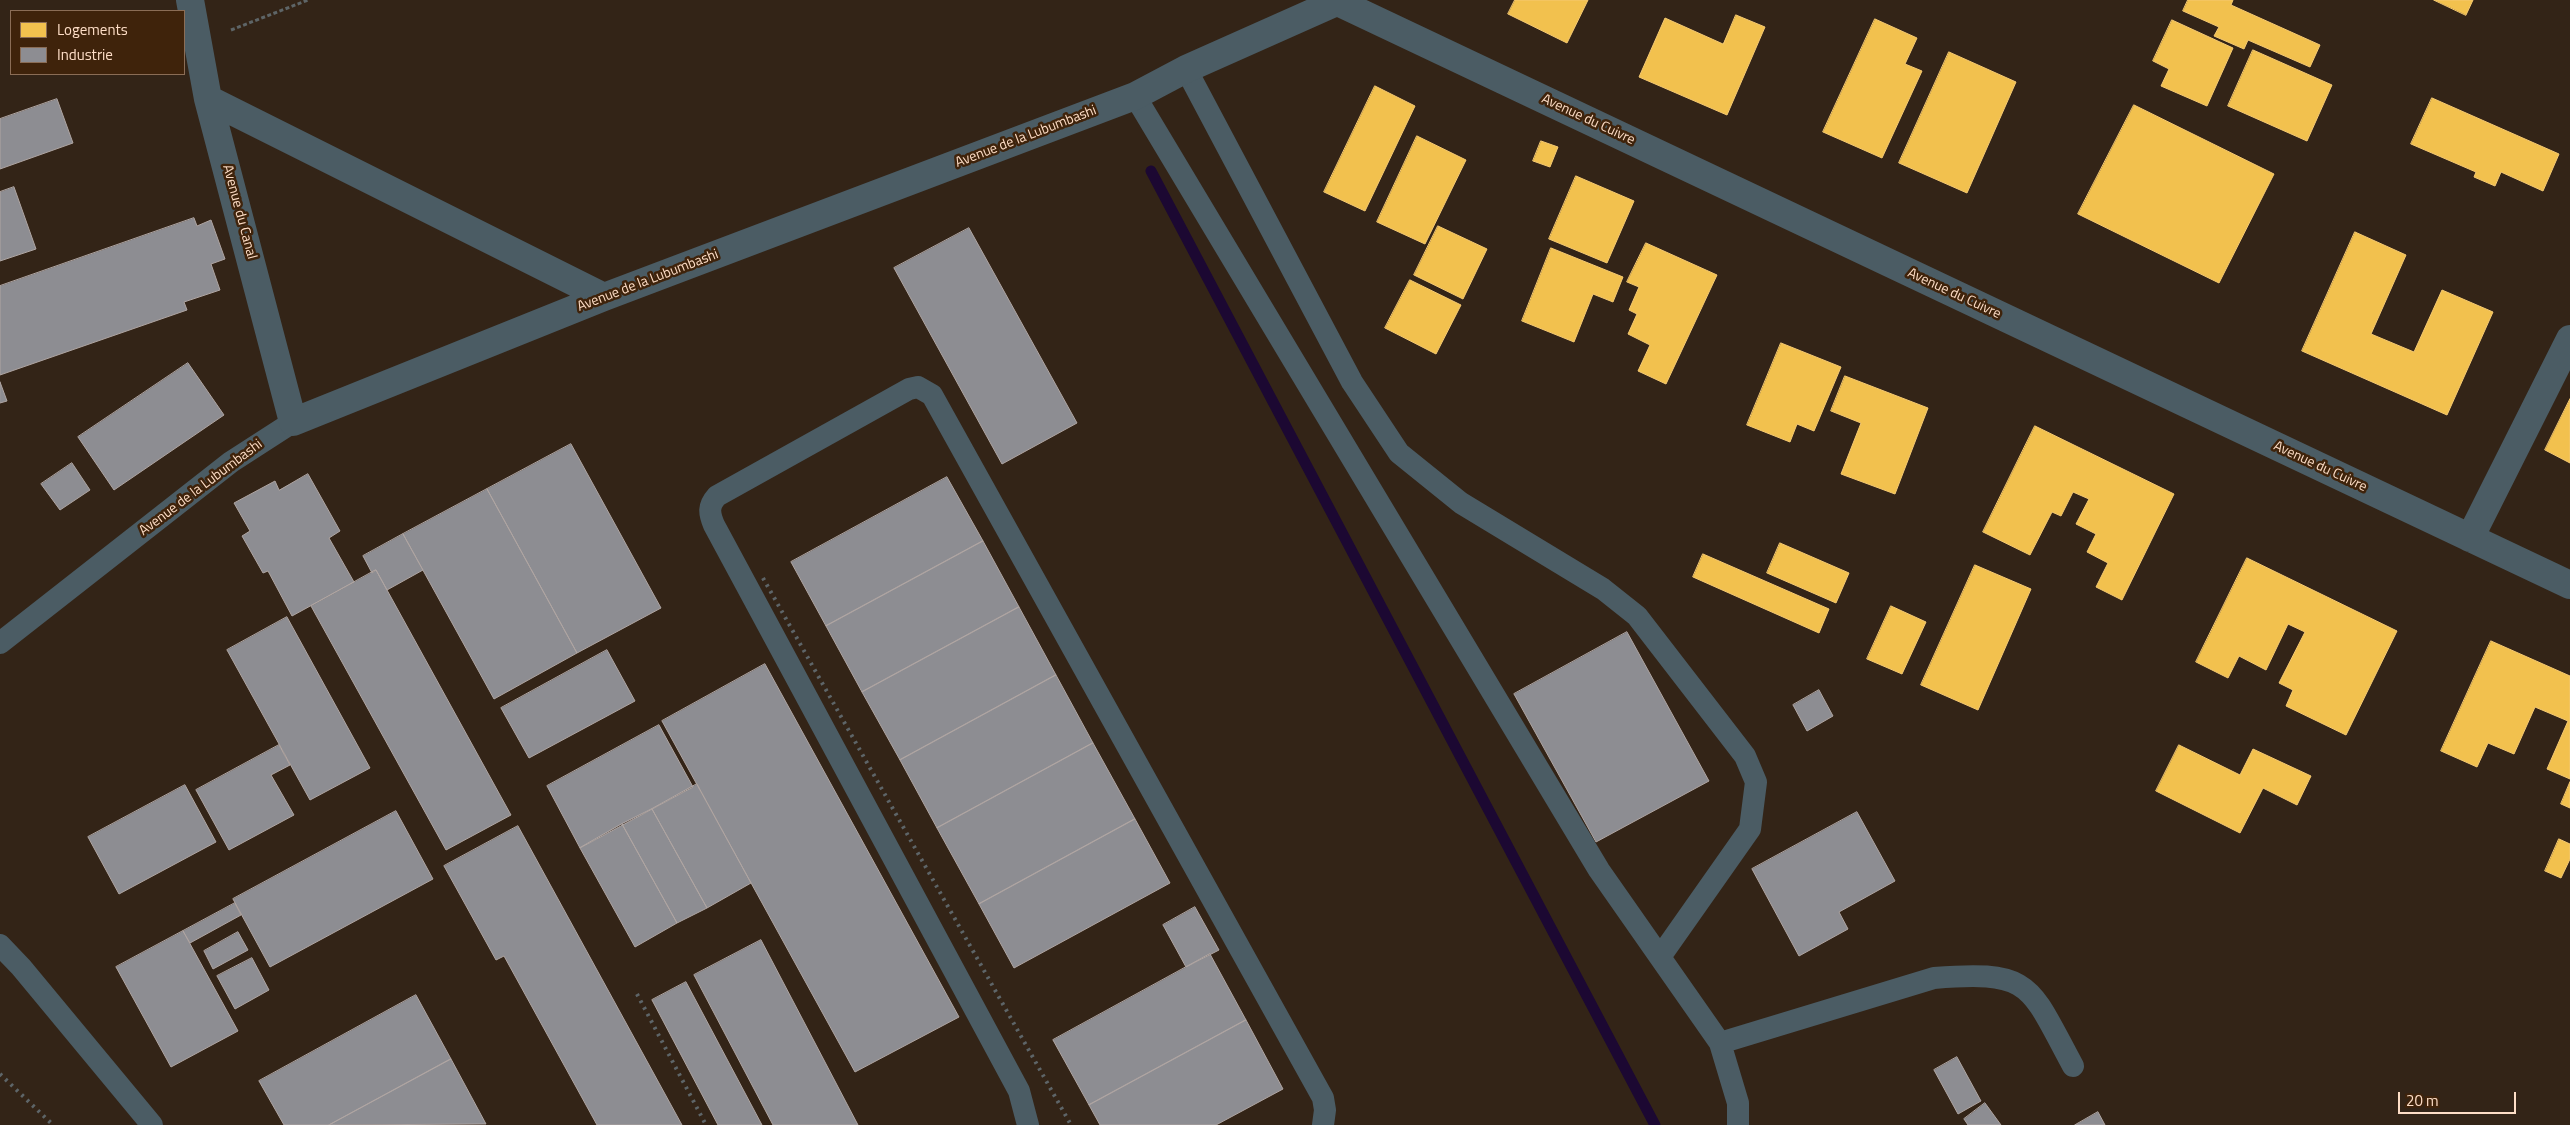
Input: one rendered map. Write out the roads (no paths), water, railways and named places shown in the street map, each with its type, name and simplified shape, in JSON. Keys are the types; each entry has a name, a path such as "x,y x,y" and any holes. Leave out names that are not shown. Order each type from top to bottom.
{"street":[{"name":"Avenue du Canal","path":"190,0 208,99 293,422"},
{"name":"Avenue de la Lubumbashi","path":"293,422 604,297 1135,96 1186,69 1340,1"},
{"name":"Avenue du Cuivre","path":"1340,1 2570,585"},
{"path":"208,99 604,297"},
{"path":"2470,538 2570,339"}],"lane":[{"path":"1186,69 1352,382 1400,453 1461,503 1603,589 1637,616 1745,756 1756,782 1750,829 1660,957"},
{"path":"1135,96 1599,870 1720,1042 1738,1103 1738,1125"},
{"path":"1028,1125 1019,1091 718,534 709,510 710,503 717,496 910,389 918,387 932,395 1323,1098 1325,1110 1323,1125"},
{"name":"Avenue de la Lubumbashi","path":"0,643 230,462 293,422"},
{"path":"0,945 21,967 152,1125"},
{"path":"1720,1042 1934,978 1992,976 2011,980 2025,988 2037,1000 2073,1066"}],"waterway":[{"path":"1151,171 1655,1125"}],"railway":[{"path":"763,578 1071,1125"},
{"path":"637,994 706,1125"},
{"path":"0,1074 53,1125"}]}
